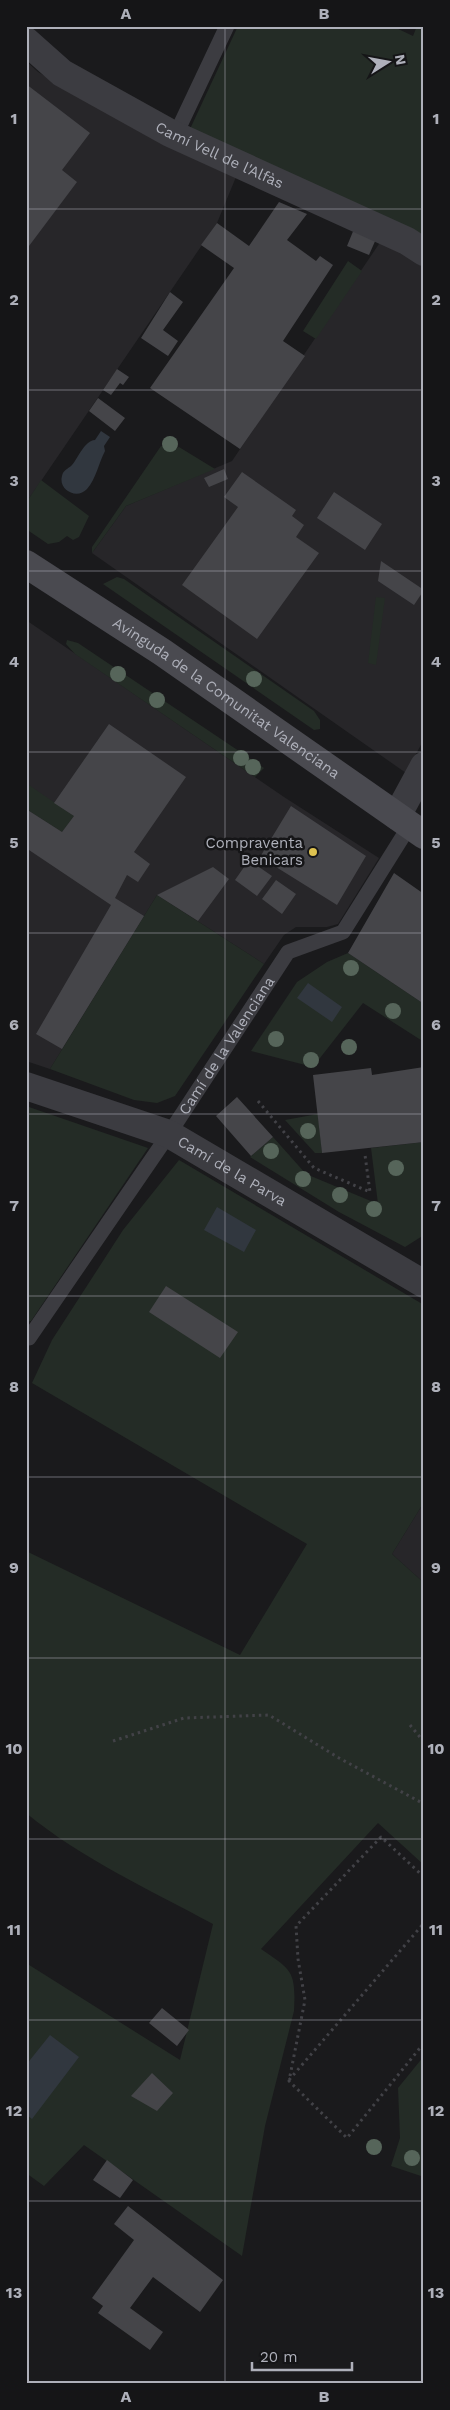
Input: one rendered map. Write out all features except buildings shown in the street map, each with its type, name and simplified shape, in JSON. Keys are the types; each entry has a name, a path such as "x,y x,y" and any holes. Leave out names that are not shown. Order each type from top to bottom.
{"main road":[{"name":"Avinguda de la Comunitat Valenciana","path":"26,564 162,652 410,826"}],"street":[{"name":"Camí Vell de l'Alfàs","path":"26,41 62,72 175,136 408,241 424,252"},
{"path":"410,826 424,766"},
{"name":"Camí de la Parva","path":"26,1086 168,1134 424,1284"}],"lane":[{"path":"175,136 227,26"},
{"name":"Camí de la Valenciana","path":"26,1338 29,1338 168,1134 288,952 343,932 410,826"}],"path":[{"path":"258,1101 314,1168 370,1192 365,1155"},
{"path":"113,1741 184,1718 269,1715 339,1758 424,1804"},
{"path":"410,1725 424,1742"},
{"path":"289,2081 305,2000 298,1959 296,1926 381,1836 424,1877"},
{"path":"289,2081 424,1924"},
{"path":"289,2081 347,2138 424,2043"}],"shaded area":[{"path":"238,26 392,26 413,36 417,26 424,26 424,235 190,129"},
{"path":"26,61 38,72 57,83 236,177 217,223 26,503"},
{"path":"381,241 424,266 424,739 406,773 92,553 126,506 232,461"},
{"path":"348,261 362,271 316,339 303,331"},
{"path":"101,431 110,437 104,446 105,451 93,480 83,492 78,494 69,492 63,485 63,474 72,465 85,446 95,440"},
{"path":"161,446 173,450 179,447 215,469 126,506 92,553 92,547"},
{"path":"41,480 89,516 79,537 73,540 67,536 59,542 48,544 26,529 26,503"},
{"path":"117,577 124,579 314,711 320,720 320,729 314,730 103,584"},
{"path":"376,597 385,598 376,665 368,663"},
{"path":"26,620 284,797 379,858 338,924 327,927 296,927 284,935 264,964 157,895 50,1069 26,1061"},
{"path":"67,640 78,643 264,768 255,777 75,654 66,644"},
{"path":"26,783 74,816 62,832 26,809"},
{"path":"157,895 264,964 175,1096 157,1103 134,1100 50,1069"},
{"path":"348,953 424,1004 424,1042 363,1003 313,1067 251,1051 297,982 327,962"},
{"path":"308,983 342,1007 332,1022 297,998"},
{"path":"26,1106 148,1148 31,1321 26,1322"},
{"path":"318,1114 322,1153 315,1153 285,1120"},
{"path":"273,1137 306,1174 378,1204 371,1148 424,1142 424,1235 405,1247 339,1212 250,1157"},
{"path":"179,1160 424,1305 424,1502 392,1554 424,1583 424,1865 378,1823 261,1949 280,1962 290,1973 294,1987 294,2011 265,2126 242,2256 84,2145 44,2186 26,2173 26,1963 180,2060 213,1924 93,1859 48,1830 26,1813 26,1551 240,1655 307,1544 32,1383 52,1340 123,1230"},
{"path":"217,1207 256,1230 244,1252 204,1230"},
{"path":"424,1502 424,1583 392,1554"},
{"path":"50,2035 79,2057 32,2119 26,2114 26,2065"},
{"path":"424,2056 424,2177 391,2166 400,2138 398,2088"}],"place":[{"name":"Compraventa Benicars","path":"313,852"}]}
